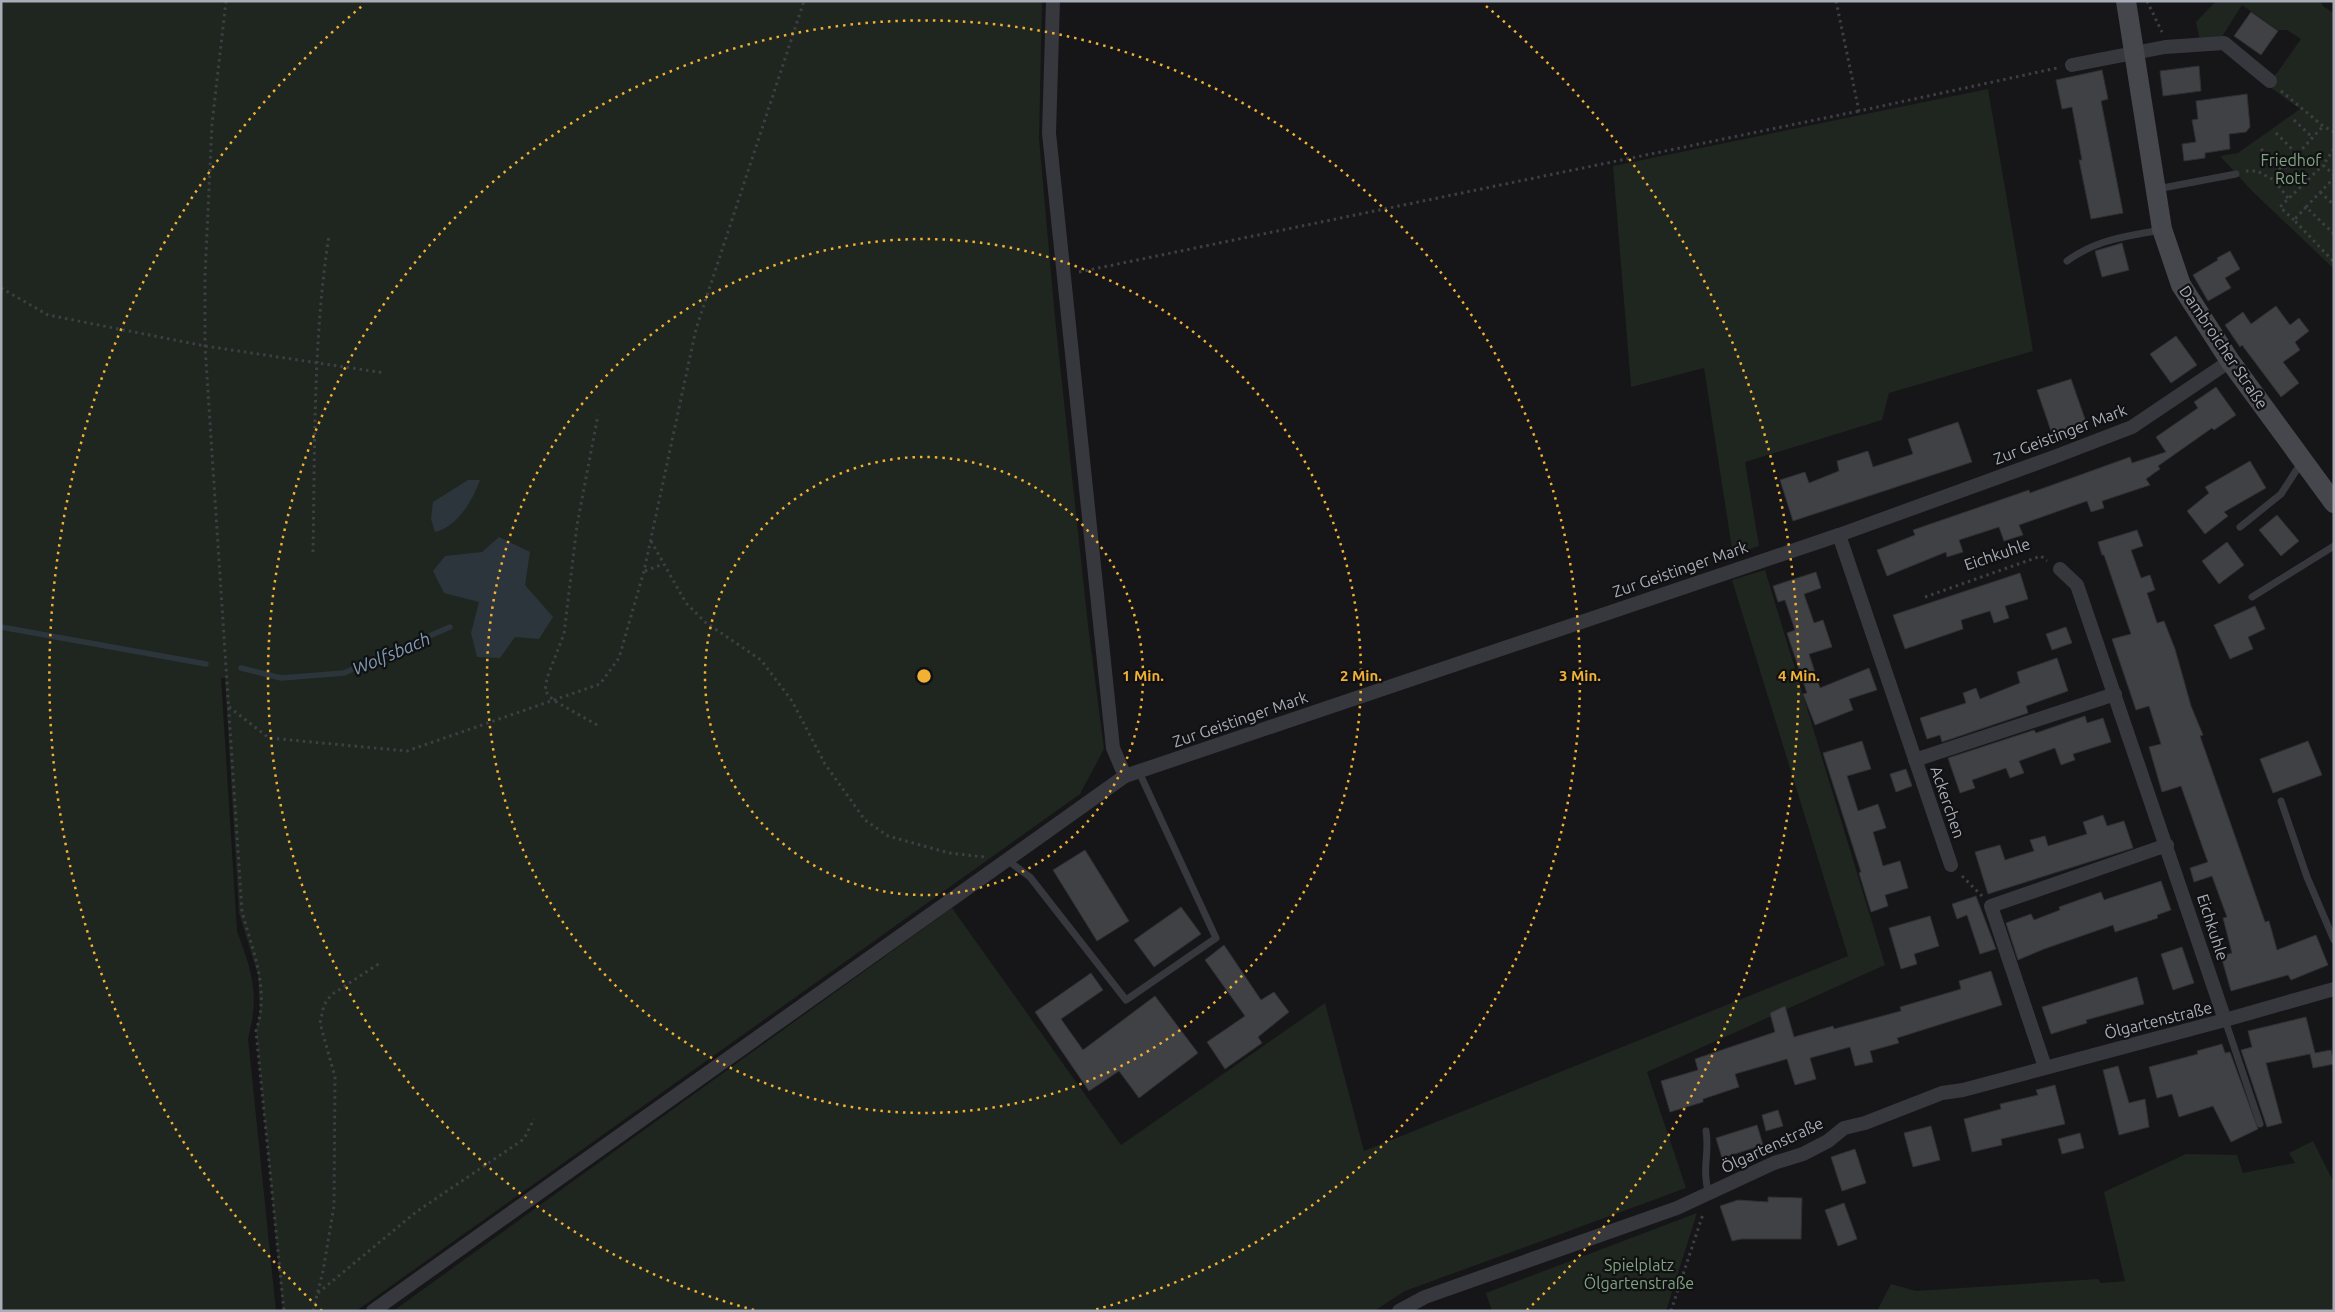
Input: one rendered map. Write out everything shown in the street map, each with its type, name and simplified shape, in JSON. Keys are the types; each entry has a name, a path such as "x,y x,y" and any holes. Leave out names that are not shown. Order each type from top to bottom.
{"street":[{"path":"1053,1 1049,133 1113,748 1125,776"},
{"name":"Dambroicher Straße","path":"2126,1 2136,54 2162,229 2181,285 2230,361 2334,503"},
{"path":"2072,65 2165,47 2224,43 2270,81"},
{"name":"Zur Geistinger Mark","path":"373,1311 1125,776 1839,535 2132,427 2230,361"},
{"name":"Ackerchen","path":"1839,535 1951,865"},
{"name":"Eichkuhle","path":"2060,569 2077,585 2225,1020"},
{"path":"1915,760 2115,694"},
{"path":"2045,1067 1991,906 2167,845"},
{"name":"Ölgartenstraße","path":"1399,1311 1425,1297 1514,1267 1710,1194 1774,1163 1828,1141 1844,1128 1865,1123 1942,1093 1963,1090 2334,989"}],"lane":[{"path":"2156,189 2236,174"},
{"path":"2067,261 2088,247 2102,241 2162,229"},
{"path":"2240,528 2281,494 2303,460"},
{"path":"2252,597 2334,546"},
{"path":"1007,860 1030,877 1126,1000 1216,938 1139,772"},
{"path":"2281,801 2307,877 2334,940"},
{"name":"Ölgartenstraße","path":"2225,1020 2260,1124"},
{"path":"1706,1131 1709,1145 1704,1178 1710,1194"}],"path":[{"path":"226,1 212,124 205,276 204,346 242,912 260,976 262,1013 256,1031 284,1311"},
{"path":"229,707 269,738 408,751 600,684 619,658 644,571 696,330 804,1"},
{"path":"1836,1 1859,110"},
{"path":"2147,1 2163,36 2165,47"},
{"path":"1064,275 2072,65"},
{"path":"2270,81 2323,126 2334,132"},
{"path":"2294,120 2313,138"},
{"path":"2274,180 2323,126"},
{"path":"2276,134 2298,155"},
{"path":"2261,149 2283,172"},
{"path":"2334,149 2323,165 2280,207 2334,262"},
{"path":"2329,156 2334,160"},
{"path":"2294,220 2334,176 2323,165"},
{"path":"2236,174 2250,169 2258,171 2274,180 2288,198"},
{"path":"2320,192 2334,205"},
{"path":"2306,207 2334,234"},
{"path":"313,552 317,364 321,287 329,235"},
{"path":"1,288 48,316 204,346 385,373"},
{"path":"597,725 553,700 545,691 547,678 564,634 577,525 598,415"},
{"path":"651,541 686,603 705,622 761,660 792,701 825,764 865,820 888,836 949,852 1007,860"},
{"name":"Eichkuhle","path":"1925,597 2041,556 2060,569"},
{"path":"644,571 663,564"},
{"path":"1951,865 1991,906"},
{"path":"313,1311 323,1271 334,1206 335,1077 320,1023 324,1005 331,995 380,963"},
{"path":"318,1293 416,1212 524,1139 534,1119"},
{"path":"1671,1311 1710,1194"}],"green space":[{"path":"1,1 1042,1 1039,138 1055,318 1088,625 1104,749 1080,794 356,1311 283,1311 256,1030 260,1012 258,975 239,913 225,678 221,678 237,931 253,983 252,1023 248,1038 276,1311 1,1311"},
{"name":"Friedhof Rott","path":"2216,1 2320,1 2324,7 2334,13 2334,269 2252,191 2220,156 2238,153 2300,109 2266,84 2277,73 2301,39 2287,30 2278,30 2242,5 2218,43 2201,44 2196,22"},
{"path":"1988,89 2033,351 1889,393 1882,420 1745,462 1759,546 1733,555 1704,368 1631,387 1613,166"},
{"path":"1765,570 1885,965 1647,1072 1686,1188 1405,1291 1374,1311 393,1311 952,908 1121,1145 1325,1003 1364,1151 1848,956 1732,580"},
{"path":"2313,1141 2334,1183 2334,1311 1877,1311 1891,1284 1916,1291 2098,1279 2101,1283 2125,1281 2104,1192 2186,1154 2237,1155 2243,1173 2295,1163 2289,1153"},
{"name":"Spielplatz Ölgartenstraße","path":"1697,1213 1666,1311 1492,1311 1486,1293"}],"shaded area":[{"path":"468,480 480,480 463,512 450,525 435,532 431,519 433,502"},
{"path":"499,537 530,552 525,585 553,617 539,639 515,637 500,658 477,657 471,633 479,602 444,593 433,571 445,556 482,552"}],"building":[{"path":"2251,12 2278,31 2261,55 2234,36"},
{"path":"2199,66 2201,91 2163,96 2160,71"},
{"path":"2102,70 2108,99 2101,101 2123,213 2091,219 2079,160 2082,160 2072,107 2062,109 2056,80"},
{"path":"2247,94 2250,127 2246,132 2229,134 2230,149 2205,153 2205,158 2184,161 2182,144 2196,142 2192,120 2198,119 2196,101"},
{"path":"2122,243 2129,270 2102,277 2095,251"},
{"path":"2230,251 2240,269 2225,278 2231,288 2208,301 2193,275"},
{"path":"2276,306 2290,325 2299,318 2309,331 2295,342 2300,350 2283,362 2299,383 2281,397 2242,345 2240,347 2225,325 2243,312 2251,324"},
{"path":"2176,336 2197,365 2171,383 2150,354"},
{"path":"2071,379 2086,422 2052,434 2037,390"},
{"path":"2216,387 2236,415 2214,430 2212,428 2158,466 2160,469 2146,479 2150,485 2102,501 2104,508 2091,512 2087,501 2019,525 2023,535 2004,541 1999,527 1959,540 1963,552 1947,557 1946,552 1887,576 1877,550 1915,535 1913,530 2029,490 2030,493 2130,457 2132,463 2166,452 2156,437 2198,408 2194,402"},
{"path":"1958,422 1972,462 1793,521 1780,480 1805,472 1809,483 1839,471 1837,461 1868,451 1873,467 1913,454 1908,439"},
{"path":"2250,461 2266,488 2224,512 2228,516 2205,534 2187,511 2209,493 2205,487"},
{"path":"2277,515 2299,541 2281,556 2259,530"},
{"path":"2137,530 2143,546 2131,550 2141,578 2150,575 2155,590 2147,593 2157,623 2164,621 2175,649 2191,706 2203,735 2200,736 2265,922 2269,921 2277,950 2316,935 2328,965 2291,980 2288,975 2231,991 2221,956 2232,953 2223,918 2227,917 2212,876 2194,882 2190,868 2208,862 2181,786 2162,792 2149,747 2161,744 2149,706 2136,710 2112,639 2131,634 2098,542"},
{"path":"2227,542 2244,565 2219,584 2202,561"},
{"path":"1816,572 1821,588 1804,594 1814,623 1823,620 1832,647 1809,654 1820,688 1869,668 1877,690 1849,699 1853,710 1815,725 1803,694 1807,693 1787,633 1795,630 1785,600 1778,602 1773,586"},
{"path":"2020,573 2028,599 2005,606 2009,618 1994,623 1990,611 1961,620 1963,629 1905,649 1893,615"},
{"path":"2255,606 2265,629 2248,637 2253,649 2230,659 2214,625"},
{"path":"2066,627 2072,643 2052,650 2046,634"},
{"path":"2057,658 2068,691 2026,706 2028,713 1942,742 1940,735 1927,739 1920,718 1966,703 1963,693 1976,688 1980,699 2020,683 2017,672"},
{"path":"2085,716 2087,723 2103,718 2111,742 2073,754 2075,760 2061,765 2055,748 2019,761 2024,773 2010,778 2006,768 1972,780 1975,788 1960,793 1948,758 2034,730 2036,733"},
{"path":"1862,741 1871,769 1847,776 1858,811 1878,804 1886,828 1873,832 1883,866 1900,861 1908,888 1885,895 1888,906 1871,912 1859,873 1861,872 1823,753"},
{"path":"2308,741 2322,775 2273,793 2260,759"},
{"path":"1906,769 1912,786 1896,792 1890,774"},
{"path":"2103,815 2107,826 2124,821 2133,848 1988,894 1975,852 2000,845 2005,860 2034,851 2030,840 2045,836 2048,846 2087,834 2083,822"},
{"path":"1085,850 1129,921 1097,941 1053,870"},
{"path":"2161,881 2171,910 2157,915 2158,918 2115,932 2113,925 2018,960 2006,923 2031,914 2034,920 2060,910 2059,907 2101,892 2104,900"},
{"path":"1976,896 1996,949 1980,954 1967,915 1957,919 1952,904"},
{"path":"1181,907 1201,934 1154,967 1134,940"},
{"path":"1930,916 1939,946 1914,954 1917,964 1901,969 1889,928"},
{"path":"1224,945 1261,1000 1274,992 1289,1012 1258,1037 1262,1043 1225,1069 1207,1042 1245,1016 1205,960"},
{"path":"2182,947 2194,983 2173,990 2161,954"},
{"path":"1991,971 2002,1005 1897,1038 1899,1043 1870,1051 1873,1062 1855,1066 1850,1047 1810,1058 1816,1079 1795,1085 1787,1059 1735,1074 1739,1087 1703,1099 1703,1102 1670,1112 1661,1081 1698,1070 1695,1059 1775,1032 1770,1013 1785,1006 1794,1037 1833,1026 1834,1029 1901,1011 1900,1007 1961,989 1959,981"},
{"path":"1091,973 1103,990 1061,1019 1083,1050 1155,996 1198,1053 1139,1098 1119,1071 1089,1091 1035,1012"},
{"path":"2137,977 2144,1004 2086,1020 2087,1023 2051,1034 2042,1007"},
{"path":"2306,1017 2315,1053 2331,1050 2334,1064 2313,1068 2310,1054 2266,1063 2282,1123 2267,1127 2241,1050 2252,1047 2248,1031"},
{"path":"2222,1044 2225,1053 2230,1052 2258,1129 2231,1142 2213,1106 2179,1117 2172,1094 2157,1098 2149,1067 2198,1054 2197,1051"},
{"path":"2118,1066 2129,1103 2145,1099 2149,1127 2119,1135 2103,1070"},
{"path":"2055,1085 2065,1124 2001,1139 2002,1145 1972,1152 1964,1119 2001,1109 2000,1104 2038,1095 2036,1090"},
{"path":"1778,1110 1783,1126 1766,1131 1762,1115"},
{"path":"1757,1125 1763,1145 1722,1158 1716,1138"},
{"path":"1931,1126 1940,1160 1913,1167 1904,1133"},
{"path":"2080,1133 2084,1148 2062,1154 2058,1139"},
{"path":"1855,1149 1866,1183 1842,1191 1831,1157"},
{"path":"1768,1197 1802,1198 1801,1239 1741,1239 1732,1241 1720,1206 1738,1200 1768,1202"},
{"path":"1844,1203 1857,1239 1838,1246 1825,1210"}],"waterway":[{"name":"Wolfsbach","path":"1,627 206,664"},
{"name":"Wolfsbach","path":"241,668 281,678 344,673 450,627"}]}
